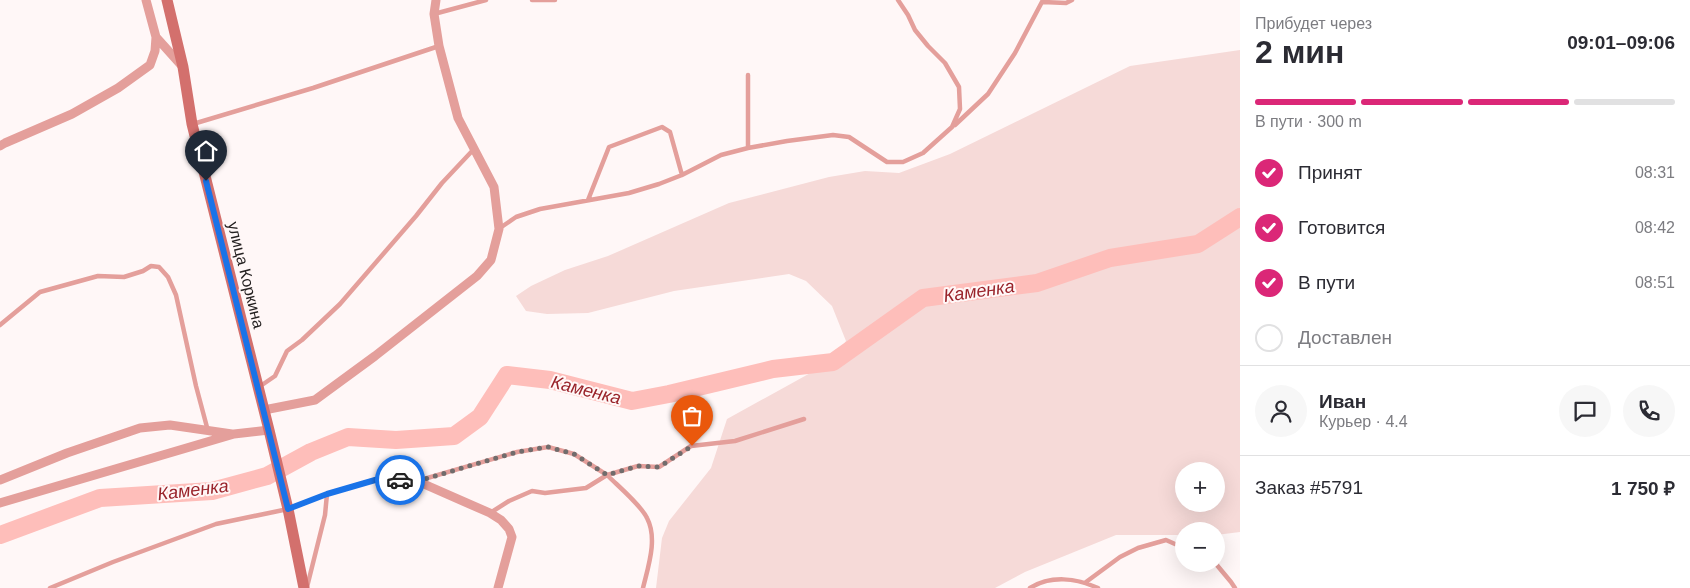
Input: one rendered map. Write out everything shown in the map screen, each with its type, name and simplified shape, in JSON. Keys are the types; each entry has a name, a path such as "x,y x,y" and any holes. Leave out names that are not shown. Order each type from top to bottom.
{"main road":[{"name":"улица Коркина","path":"167,0 183,67 192,124 270,430 305,588"}],"street":[{"path":"0,146 72,114 118,88 150,65 155,51 156,37 146,0"},
{"path":"264,410 315,400 477,276 491,260 499,229 494,187 458,118 439,46 434,14 436,0"},
{"path":"156,37 183,67"},
{"path":"0,480 67,453 140,428 170,425 234,434"},
{"path":"0,503 234,434 270,430"},
{"path":"418,481 490,513 501,520 509,529 512,537 498,588"}],"lane":[{"path":"434,14 486,0"},
{"path":"532,0 555,0"},
{"path":"898,0 915,30 945,63 959,86 960,109 952,127"},
{"path":"499,229 516,217 540,209 629,193 659,184 682,175 720,155 748,148 833,135 849,137 887,162 903,162 923,153 988,94 1015,54 1043,1 1066,3 1072,0"},
{"path":"192,124 313,88 439,46"},
{"path":"748,75 748,148"},
{"path":"588,200 609,147 662,127 670,132 682,175"},
{"path":"258,388 275,376 287,351 302,340 340,304 442,183 474,149"},
{"path":"0,325 40,292 98,276 124,277 143,271 151,266 159,267 168,277 176,295 196,386 208,430"},
{"path":"490,513 509,501 532,492 545,493 586,488 607,475 638,466 659,467 692,446 735,441 804,419"},
{"path":"50,588 113,562 216,524 288,509 327,494 382,478 418,481 517,452 548,447 574,454 607,475 647,518 651,528 651,549 643,588"},
{"path":"305,588 325,515 327,494"},
{"path":"1086,582 1120,557 1138,548 1166,540 1175,544"},
{"path":"1223,572 1235,588"},
{"path":"1030,588 1038,583 1059,578 1086,582 1098,588"}],"shaded area":[{"path":"1240,50 1240,532 1225,534 1225,522 1175,522 1175,535 1116,535 1025,572 995,588 656,588 662,538 669,521 711,468 727,419 823,366 838,352 846,341 832,306 806,281 789,274 674,291 588,313 547,314 526,311 516,296 531,286 565,270 608,256 729,203 829,177 865,171 899,173 950,154 1130,66"}],"waterway":[{"name":"Каменка","path":"0,535 100,498 212,491 267,476 311,452 348,437 396,440 454,436 480,417 507,375 550,380 632,401 773,369 833,362 923,298 1037,283 1110,258 1198,244 1240,217"}],"way so far":[{"path":"400,480 418,481 517,452 548,447 574,454 607,475 638,466 659,467 692,446"}],"route":[{"path":"206,181 270,430 288,509 327,494 382,478 400,480"}]}
